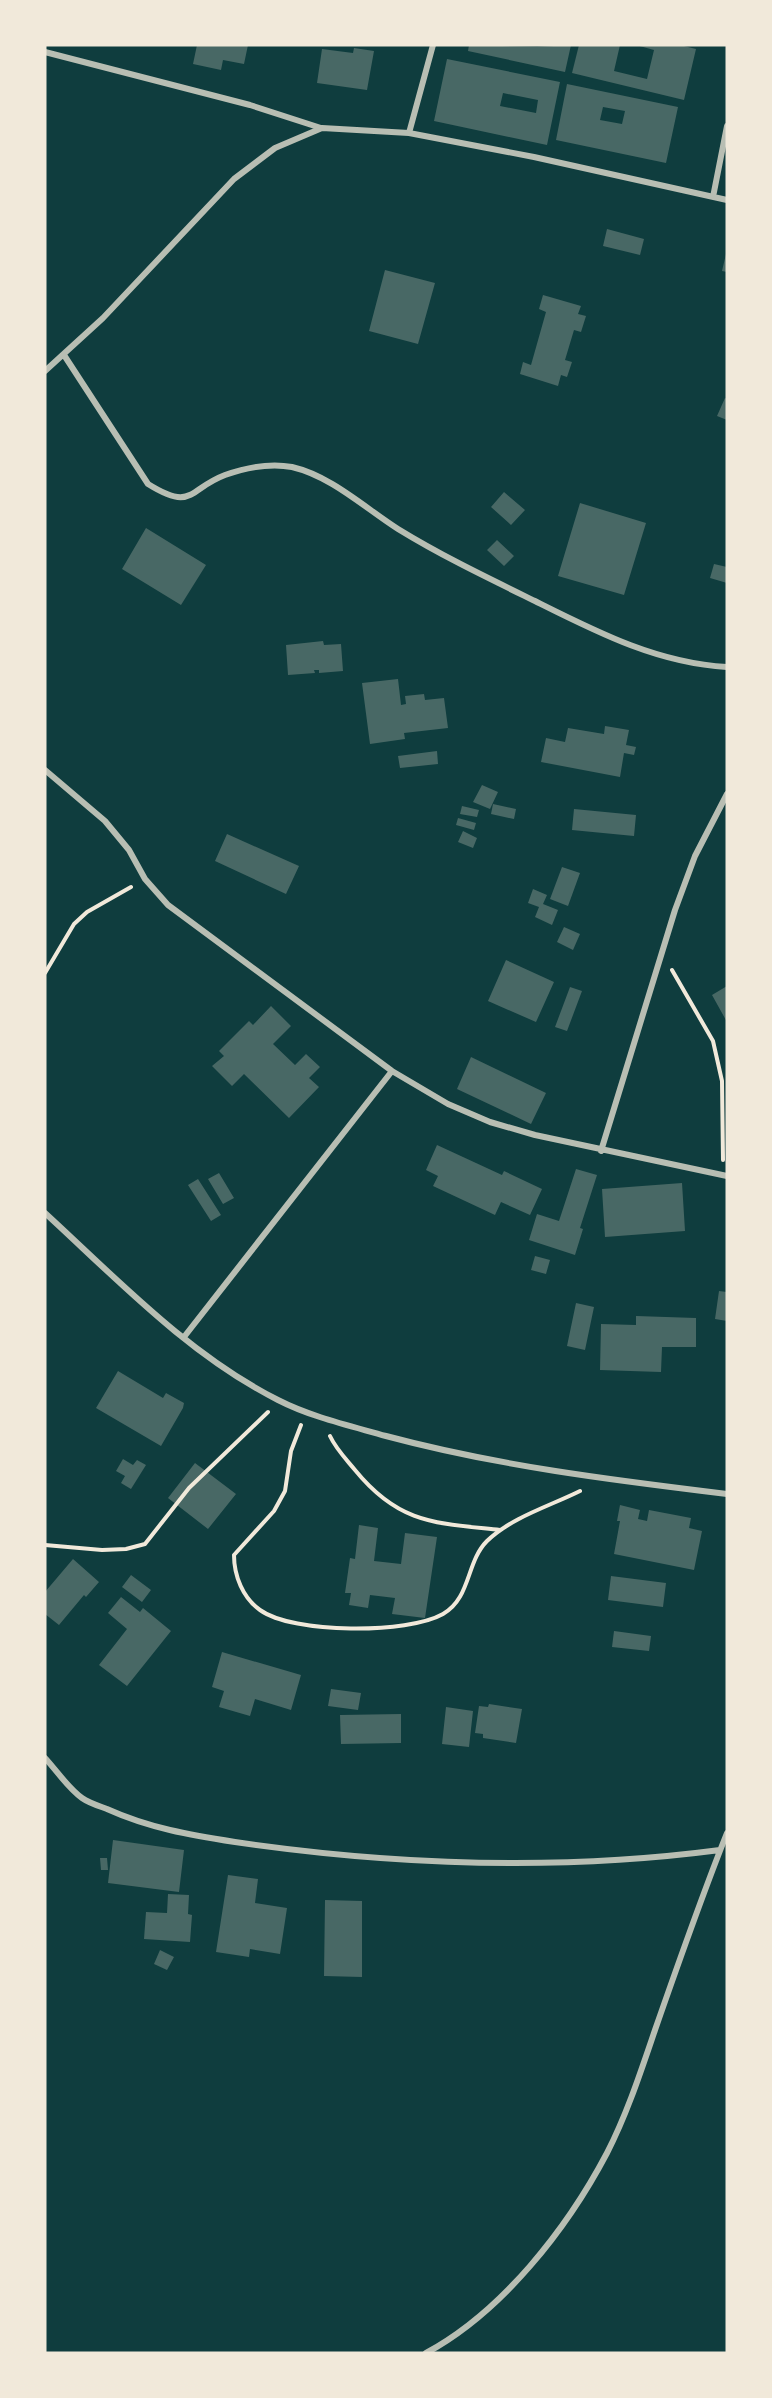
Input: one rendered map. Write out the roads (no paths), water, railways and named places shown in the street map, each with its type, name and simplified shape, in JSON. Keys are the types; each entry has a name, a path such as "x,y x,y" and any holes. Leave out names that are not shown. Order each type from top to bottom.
{"street":[{"path":"409,133 433,45"},
{"path":"45,52 250,105 322,128 409,133 534,157 727,200"},
{"path":"713,197 727,126"},
{"path":"45,371 103,318 234,179 275,148 322,128"},
{"path":"64,356 148,484 168,497 193,495 224,476 255,468 291,467 314,475 336,488 455,564 600,634 659,656 693,665 727,667"},
{"path":"45,770 105,821 129,850 145,879 168,906 392,1071 448,1104 490,1122 600,1151 725,1175"},
{"path":"600,1151 660,955 695,856 727,794"},
{"path":"184,1337 392,1071"},
{"path":"45,1212 212,1361 279,1401 321,1416 452,1453 605,1479 727,1494"},
{"path":"45,1758 83,1799 126,1818 173,1833 279,1848 393,1859 555,1862 649,1859 720,1850"},
{"path":"426,2353 454,2338 510,2289 568,2216 607,2153 646,2056 727,1833"}]}
